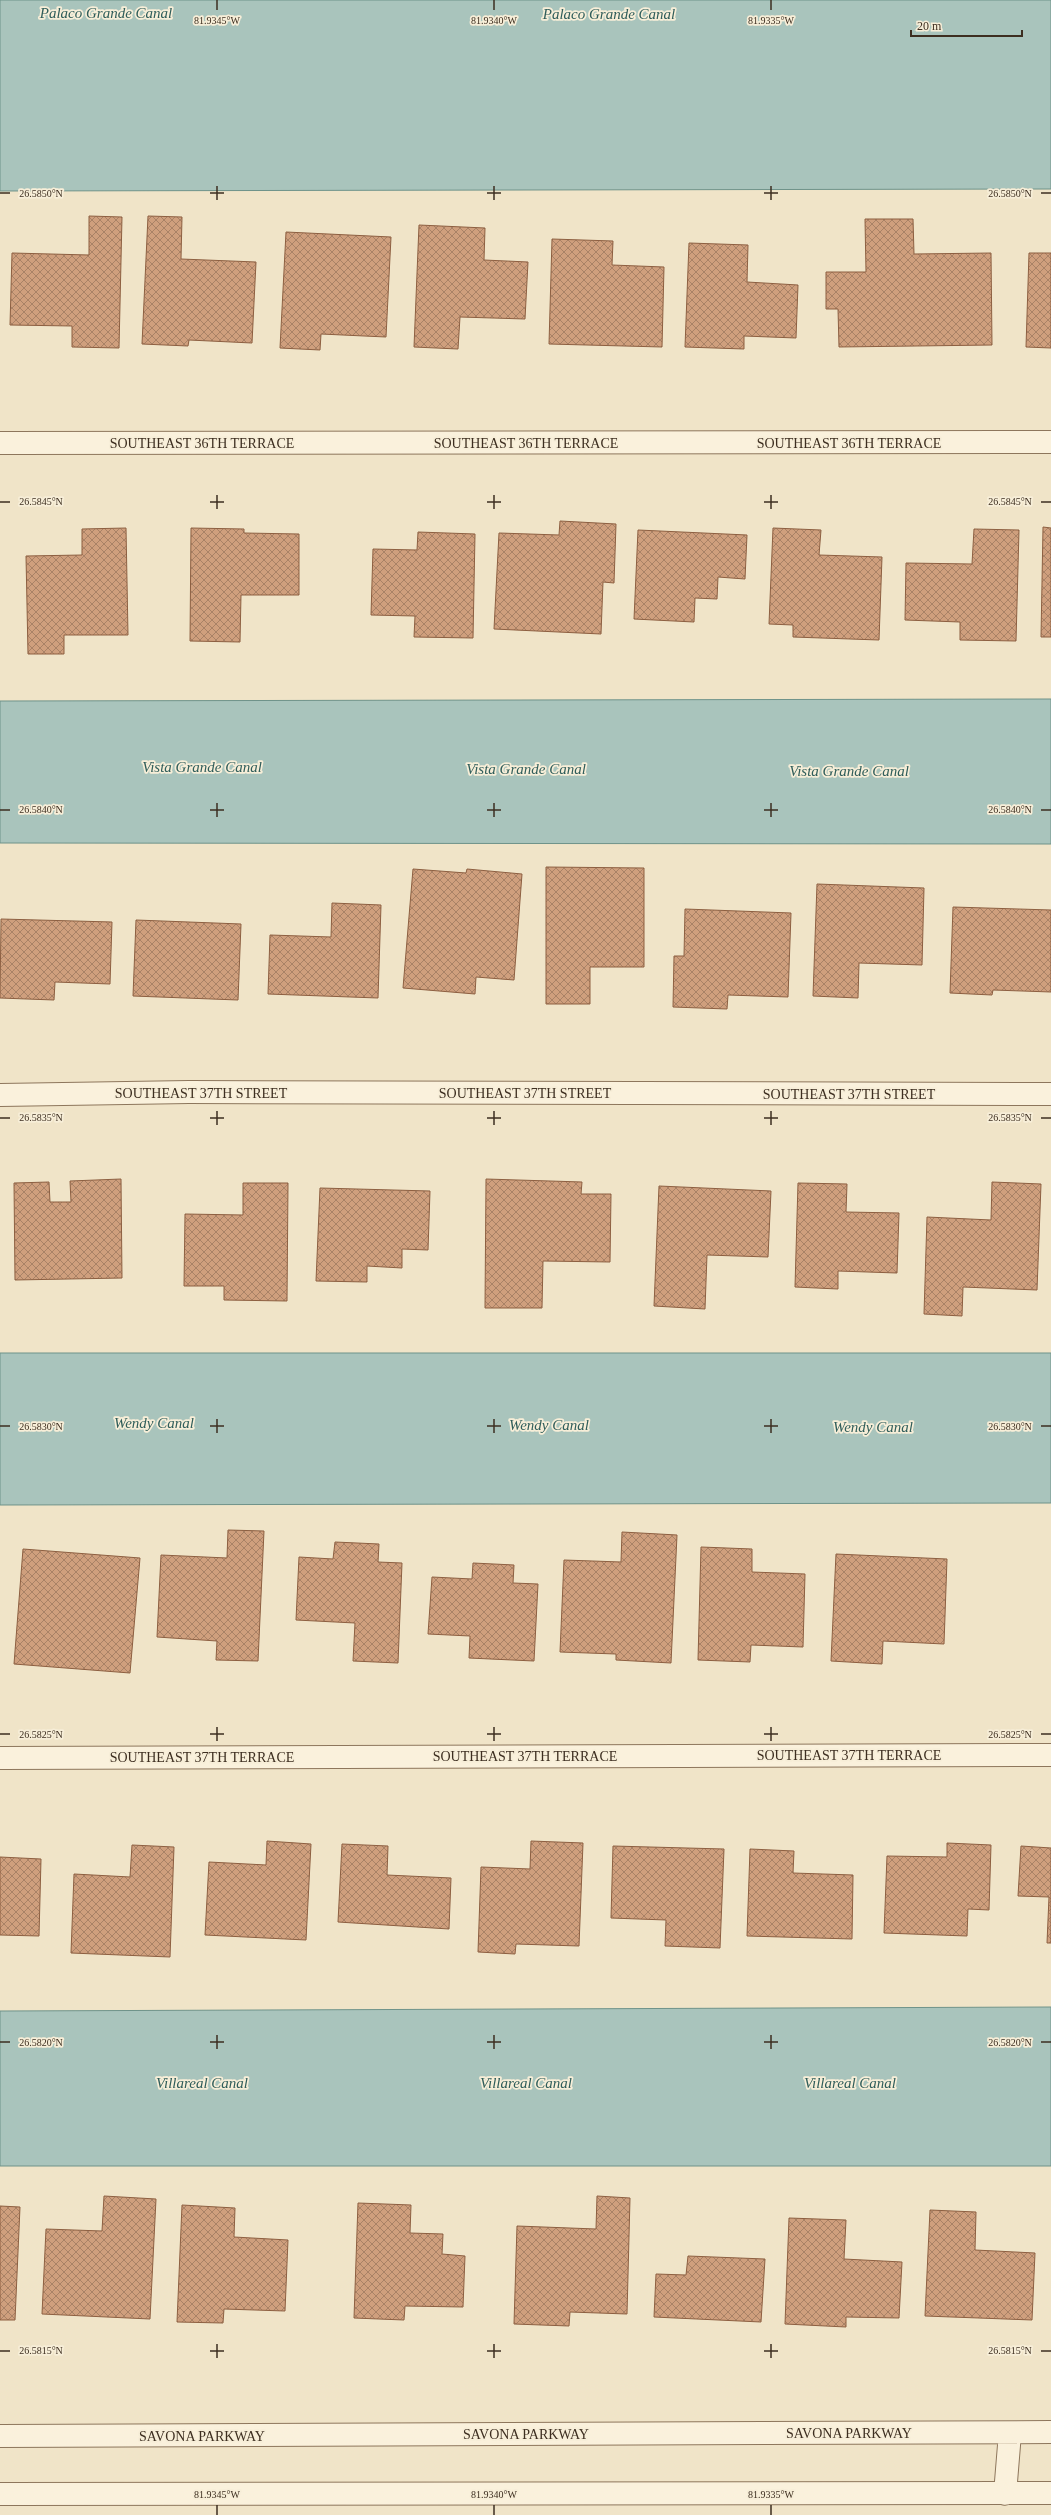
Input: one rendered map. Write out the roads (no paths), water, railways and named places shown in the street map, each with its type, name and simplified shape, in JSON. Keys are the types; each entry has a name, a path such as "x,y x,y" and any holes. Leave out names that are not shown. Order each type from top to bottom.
{"street":[{"name":"SOUTHEAST 36TH TERRACE","path":"0,443 1051,442"},
{"name":"SOUTHEAST 37TH STREET","path":"0,1095 189,1092 1051,1094"},
{"name":"SOUTHEAST 37TH TERRACE","path":"0,1758 1051,1755"},
{"path":"1005,2494 1010,2432"},
{"name":"SAVONA PARKWAY","path":"0,2436 1051,2432"},
{"path":"0,2494 1051,2494"}],"water":[{"name":"Palaco Grande Canal","path":"0,0 1051,0 1051,189 0,191"},
{"name":"Vista Grande Canal","path":"1051,699 1051,844 0,843 0,701"},
{"name":"Wendy Canal","path":"0,1353 1051,1353 1051,1503 0,1505"},
{"name":"Villareal Canal","path":"1051,2007 1051,2166 0,2166 0,2011"}]}
